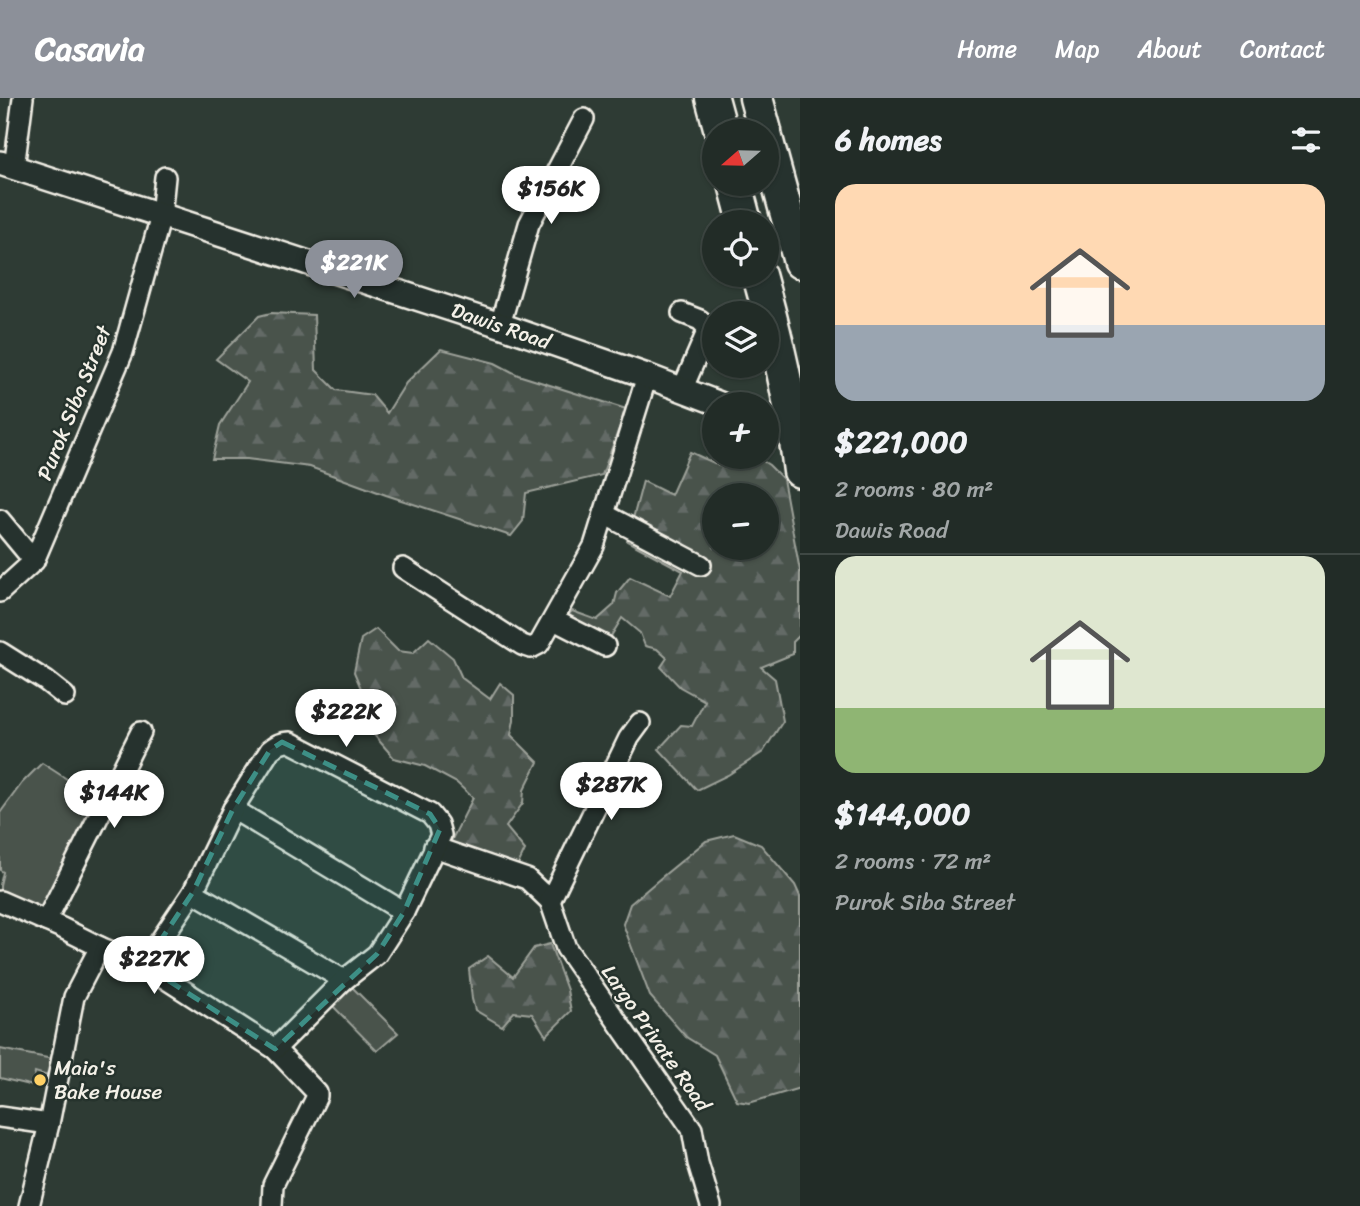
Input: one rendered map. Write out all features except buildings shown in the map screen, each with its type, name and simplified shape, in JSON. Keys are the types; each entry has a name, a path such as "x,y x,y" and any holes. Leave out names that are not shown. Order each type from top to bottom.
{"highway":[{"path":"712,98 718,119"},
{"path":"756,98 762,119"},
{"path":"779,185 800,262"},
{"path":"762,287 778,343 781,428 800,471"}],"street":[{"path":"7,165 23,98"},
{"path":"500,325 529,224 584,120"},
{"name":"Dawis Road","path":"7,165 500,325 702,397"},
{"name":"Purok Siba Street","path":"0,592 34,561 123,352 161,216 165,177"},
{"path":"682,313 701,320 708,327 682,390"},
{"path":"403,568 522,645 531,648 539,644 594,546 647,376"},
{"path":"604,514 701,565"},
{"path":"0,520 34,561"},
{"path":"554,620 606,646"},
{"path":"0,652 65,696"},
{"path":"550,901 629,738 640,723"},
{"path":"46,921 141,732"},
{"path":"144,965 192,892 233,809 270,750 282,742 290,742 430,814 439,824 441,835 404,912 377,954 344,980 275,1049"},
{"path":"233,809 404,912"},
{"name":"Largo Private Road","path":"434,847 527,879 550,901 566,948 692,1129 698,1163 711,1206"},
{"path":"192,892 344,980"},
{"path":"0,901 144,965 275,1049 317,1093 273,1185 272,1206"},
{"path":"30,1206 74,997 100,947"},
{"path":"0,1117 49,1124"}],"highlighted area":[{"path":"282,742 430,814 440,829 404,912 377,954 275,1049 144,965 193,892 233,809 270,750"}],"green space":[{"path":"271,313 314,315 316,370 336,390 372,395 387,413 406,383 441,349 495,363 518,375 626,409 602,475 526,493 523,521 511,536 310,467 247,459 212,459 220,425 248,382 216,359 259,316"},
{"path":"690,452 702,457 702,469 773,469 783,479 800,571 800,635 793,642 793,654 761,667 775,679 783,721 763,752 728,775 697,790 659,749 681,725 692,726 705,701 680,687 661,667 667,658 657,649 645,646 640,633 622,618 605,646 566,617 572,611 597,620 614,605 617,593 630,577 670,596 683,571 627,541 643,481 671,495"},
{"path":"376,629 398,651 413,653 429,638 453,658 462,678 490,699 500,683 514,695 511,735 538,762 524,790 523,803 506,827 525,850 517,867 447,849 473,798 457,783 425,766 394,758 368,728 373,709 354,672 361,639"},
{"path":"42,763 101,801 45,917 0,901 3,872 0,870 0,813 22,783"},
{"path":"734,834 761,845 795,885 800,896 800,1088 749,1103 737,1101 715,1055 686,1037 650,996 623,924 630,904 706,841"},
{"path":"550,944 567,990 571,1011 546,1036 532,1014 514,1012 502,1026 475,1010 469,969 488,956 513,977 534,948"},
{"path":"347,982 398,1033 377,1051 328,1001"},
{"path":"0,1049 53,1059 48,1076 35,1072 33,1086 0,1078"}],"place":[{"name":"Maia's Bake House","path":"40,1080"}]}
